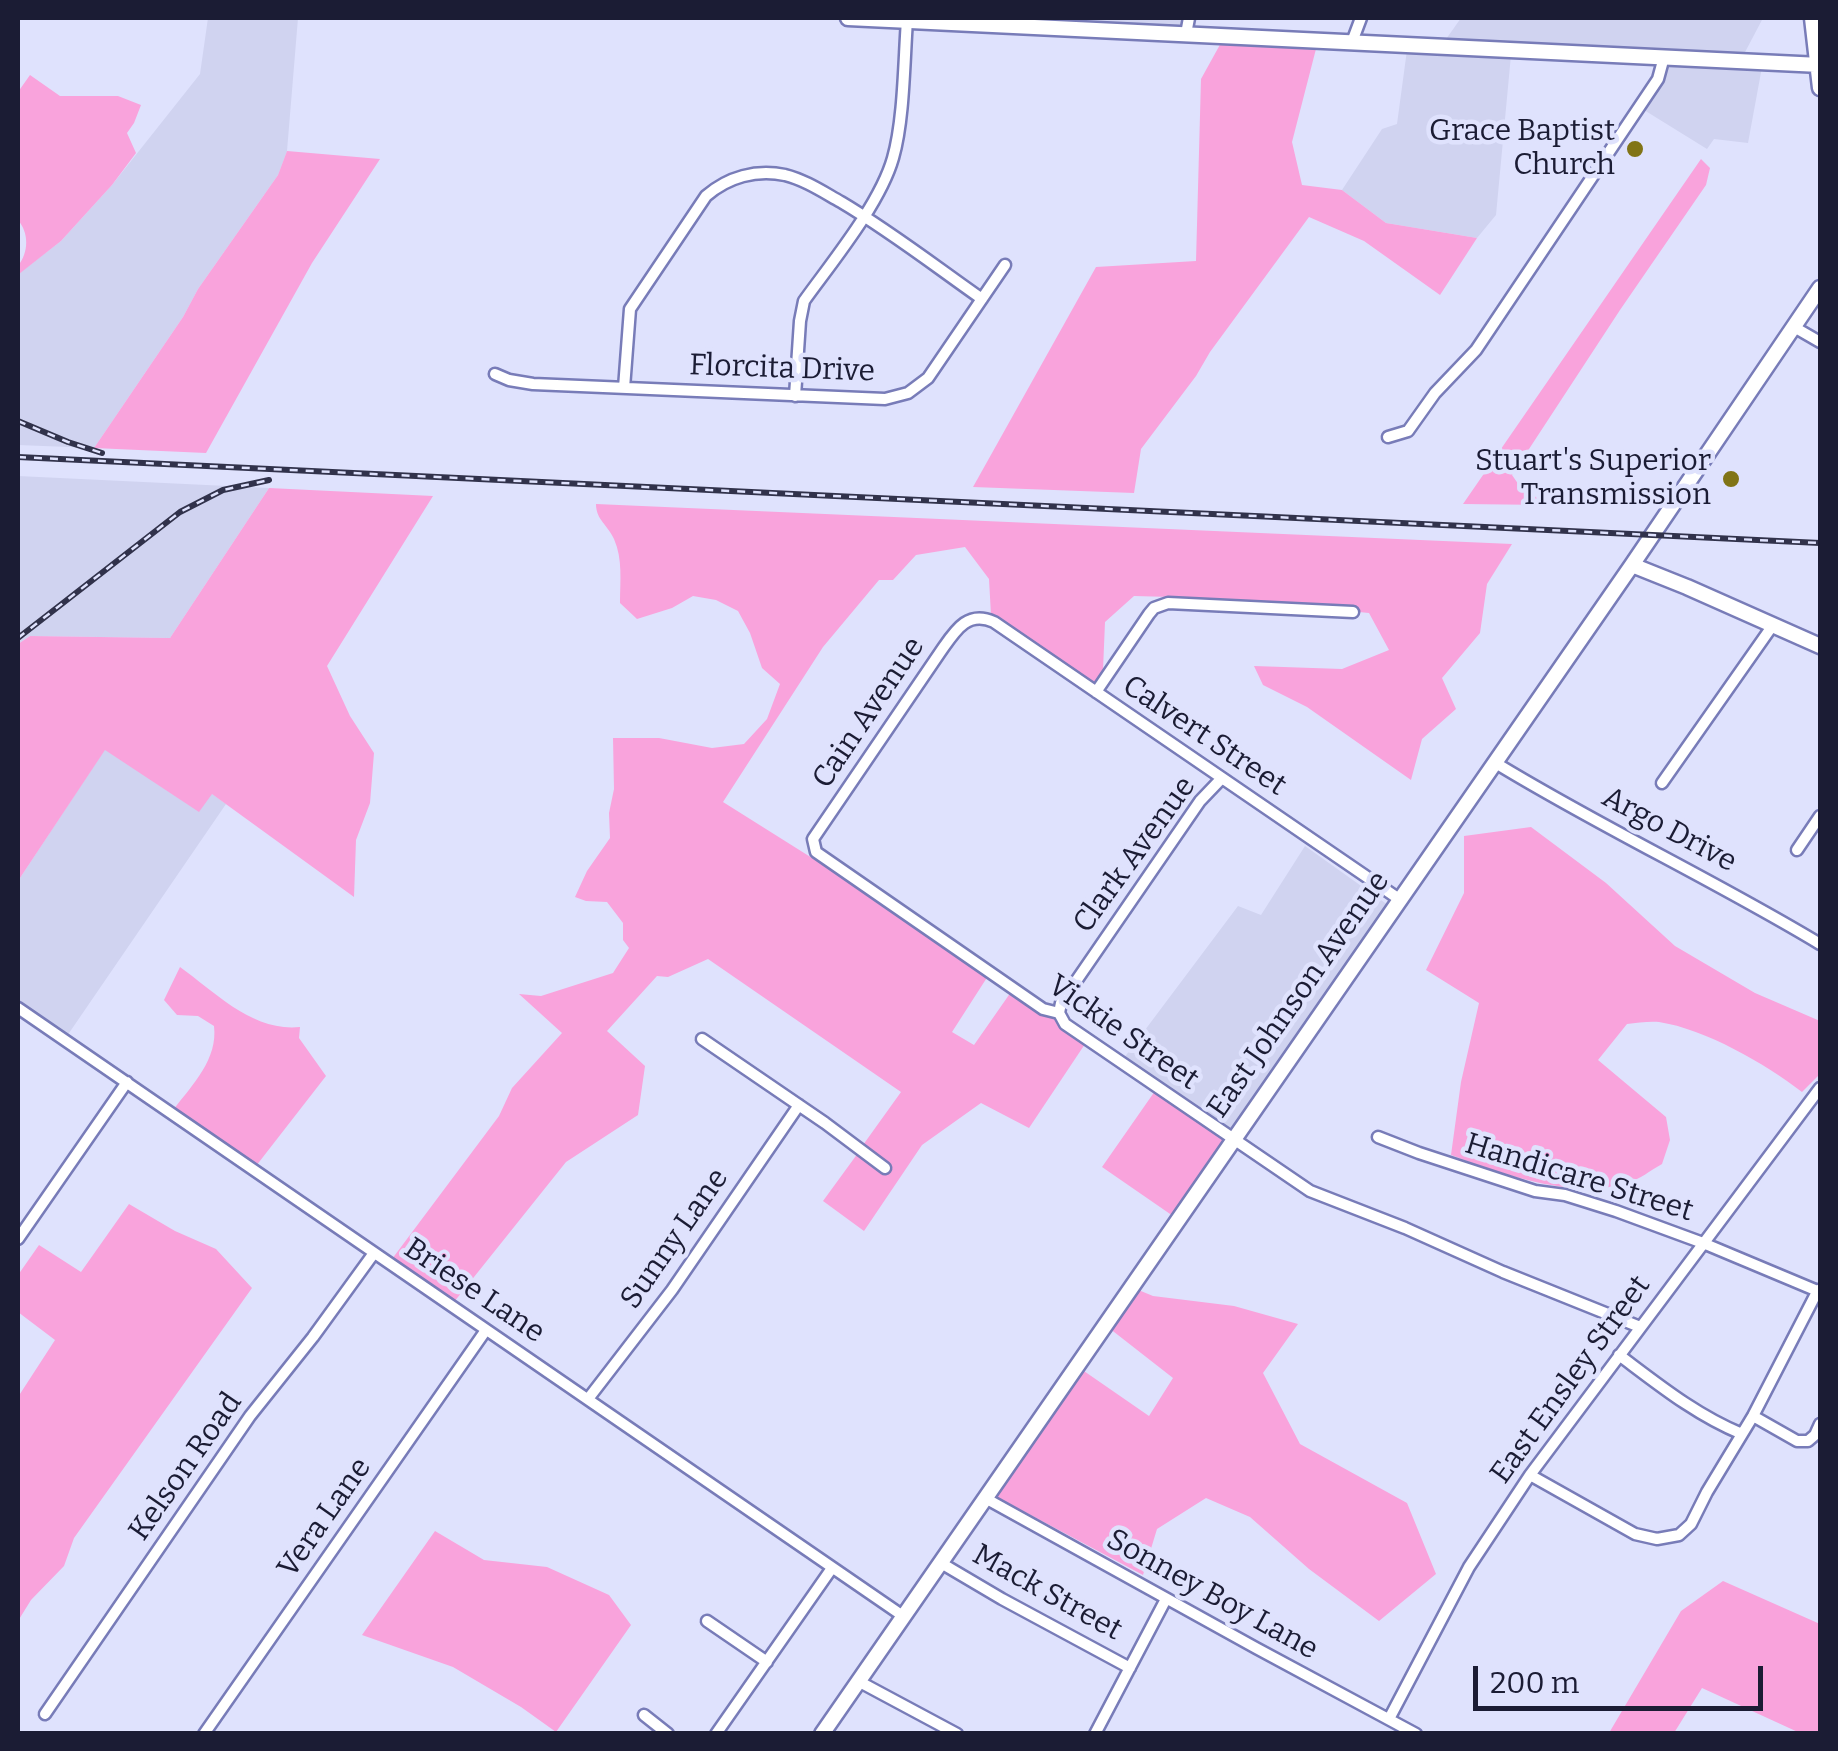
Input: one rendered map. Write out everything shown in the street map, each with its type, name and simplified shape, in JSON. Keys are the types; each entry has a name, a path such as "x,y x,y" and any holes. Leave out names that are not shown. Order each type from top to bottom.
{"main road":[{"path":"848,18 1818,65"},
{"path":"1812,18 1820,88"},
{"name":"East Johnson Avenue","path":"822,1734 1820,288"},
{"path":"1632,565 1820,646"}],"street":[{"path":"1186,34 1189,18"},
{"path":"1352,42 1361,18"},
{"path":"795,396 804,302 884,182 897,140 907,20"},
{"path":"1388,438 1408,431 1435,392 1476,350 1658,79 1664,57"},
{"path":"624,388 630,309 697,207 716,187 758,173 803,181 864,215 982,299"},
{"name":"Florcita Drive","path":"494,374 524,383 885,399 908,393 928,378 1005,265"},
{"path":"1794,328 1820,342"},
{"path":"1096,692 1149,614 1168,602 1353,612"},
{"name":"Calvert Street","path":"979,618 994,622 1400,898"},
{"name":"Cain Avenue","path":"814,848 813,839 941,650 959,626 979,618"},
{"path":"1662,783 1773,625"},
{"name":"Argo Drive","path":"1494,762 1820,944"},
{"name":"Clark Avenue","path":"1059,1013 1061,1003 1149,874 1200,801 1222,778"},
{"path":"1797,850 1820,816"},
{"name":"Vickie Street","path":"814,848 1044,1008 1059,1013 1065,1024 1310,1191 1640,1327"},
{"name":"Briese Lane","path":"18,1008 903,1616"},
{"path":"702,1040 885,1168"},
{"path":"18,1239 127,1082"},
{"name":"East Ensley Street","path":"1389,1719 1468,1567 1530,1475 1820,1088"},
{"name":"Sunny Lane","path":"588,1399 672,1290 799,1105"},
{"name":"Handicare Street","path":"1378,1137 1535,1192 1576,1197 1819,1291"},
{"name":"Kelson Road","path":"45,1714 250,1416 292,1366 374,1253"},
{"path":"1530,1475 1635,1534 1658,1539 1678,1535 1691,1524 1819,1291"},
{"name":"Vera Lane","path":"204,1734 486,1330"},
{"path":"1619,1355 1680,1401 1742,1434"},
{"path":"1753,1416 1798,1440 1808,1441 1820,1424"},
{"name":"Sonney Boy Lane","path":"984,1498 1416,1734"},
{"name":"Mack Street","path":"940,1562 1130,1668"},
{"path":"716,1734 832,1568"},
{"path":"1095,1734 1166,1599"},
{"path":"706,1621 767,1662"},
{"path":"858,1681 957,1734"},
{"path":"644,1716 668,1734"}],"shaded area":[{"path":"208,18 298,18 287,151 278,175 94,448 18,445 18,274 61,241 112,185 200,74"},
{"path":"999,18 1183,18 1182,27"},
{"path":"1461,18 1763,18 1743,56 1444,42"},
{"path":"1222,41 1317,45 1292,142 1302,185 1342,190 1386,223 1477,238 1440,295 1364,241 1309,217 1141,449 1134,493 973,487 1096,267 1196,261 1201,79"},
{"path":"1407,50 1511,55 1496,215 1477,238 1386,223 1342,190 1382,129 1397,124"},
{"path":"1670,63 1762,67 1748,143 1714,139 1707,149 1644,110 1663,82"},
{"path":"30,75 60,96 118,96 141,105 127,133 136,153 61,241 19,274 26,243 18,220 18,92"},
{"path":"287,151 380,159 312,263 206,453 94,448 278,175"},
{"path":"1701,159 1710,168 1706,185 1512,475 1521,488 1549,505 1463,504"},
{"path":"18,476 269,488 170,638 30,636 18,644"},
{"path":"269,488 433,496 327,666 350,716 374,753 370,803 356,840 354,897 212,794 199,812 105,750 18,881 18,644 30,636 170,638"},
{"path":"596,504 1512,544 1487,584 1480,633 1442,678 1456,709 1422,739 1411,780 1307,707 1263,685 1254,666 1342,669 1389,650 1369,613 1359,612 1358,607 1134,596 1105,622 1103,670 1094,685 991,615 989,579 965,547 916,555 893,580 879,580 823,647 723,802 855,885 988,976 952,1032 974,1045 1011,992 1055,1018 1085,1044 1029,1128 981,1103 922,1145 864,1231 823,1201 858,1153 886,1175 892,1168 863,1145 901,1092 708,959 668,977 657,976 607,1031 645,1066 638,1115 566,1162 454,1302 392,1259 499,1116 512,1088 562,1033 519,994 541,996 613,973 629,948 623,940 623,923 607,902 575,897 610,838 613,738 659,738 712,748 744,744 767,719 780,684 762,668 738,611 716,600 693,596 672,608 637,619 620,603 617,547"},
{"path":"105,749 199,811 211,793 226,804 67,1036 18,1002 18,881"},
{"path":"1531,827 1606,883 1675,946 1755,993 1820,1021 1820,1074 1802,1092 1753,1059 1696,1032 1659,1022 1627,1024 1598,1060 1666,1117 1670,1140 1662,1164 1627,1183 1584,1188 1538,1182 1451,1155 1461,1082 1479,1003 1426,970 1464,893 1464,836"},
{"path":"1305,846 1388,905 1231,1132 1124,1058 1238,906 1261,915"},
{"path":"180,967 251,1017 283,1027 300,1027 299,1038 326,1076 256,1166 174,1109 203,1070 214,1038 214,1026 198,1016 177,1015 164,1000"},
{"path":"1155,1091 1225,1140 1173,1216 1102,1167"},
{"path":"129,1204 216,1249 252,1288 74,1538 64,1566 31,1600 18,1621 18,1397 55,1340 18,1312 18,1275 39,1245 81,1272"},
{"path":"1136,1289 1153,1296 1234,1306 1298,1324 1263,1373 1300,1444 1407,1503 1436,1574 1379,1621 1309,1569 1250,1517 1206,1498 1157,1529 1143,1575 993,1495 1081,1369 1149,1416 1173,1378 1109,1328"},
{"path":"435,1531 484,1560 547,1567 609,1595 631,1625 556,1732 453,1667 362,1635"},
{"path":"1723,1581 1820,1624 1820,1733 1800,1733 1702,1688 1674,1733 1609,1733 1681,1611"}],"railway":[{"path":"18,421 102,453"},
{"path":"18,457 1820,543"},
{"path":"18,638 180,512 223,490 269,480"}],"place":[{"name":"Grace Baptist Church","path":"1635,149"},
{"name":"Stuart's Superior Transmission","path":"1731,479"}]}
